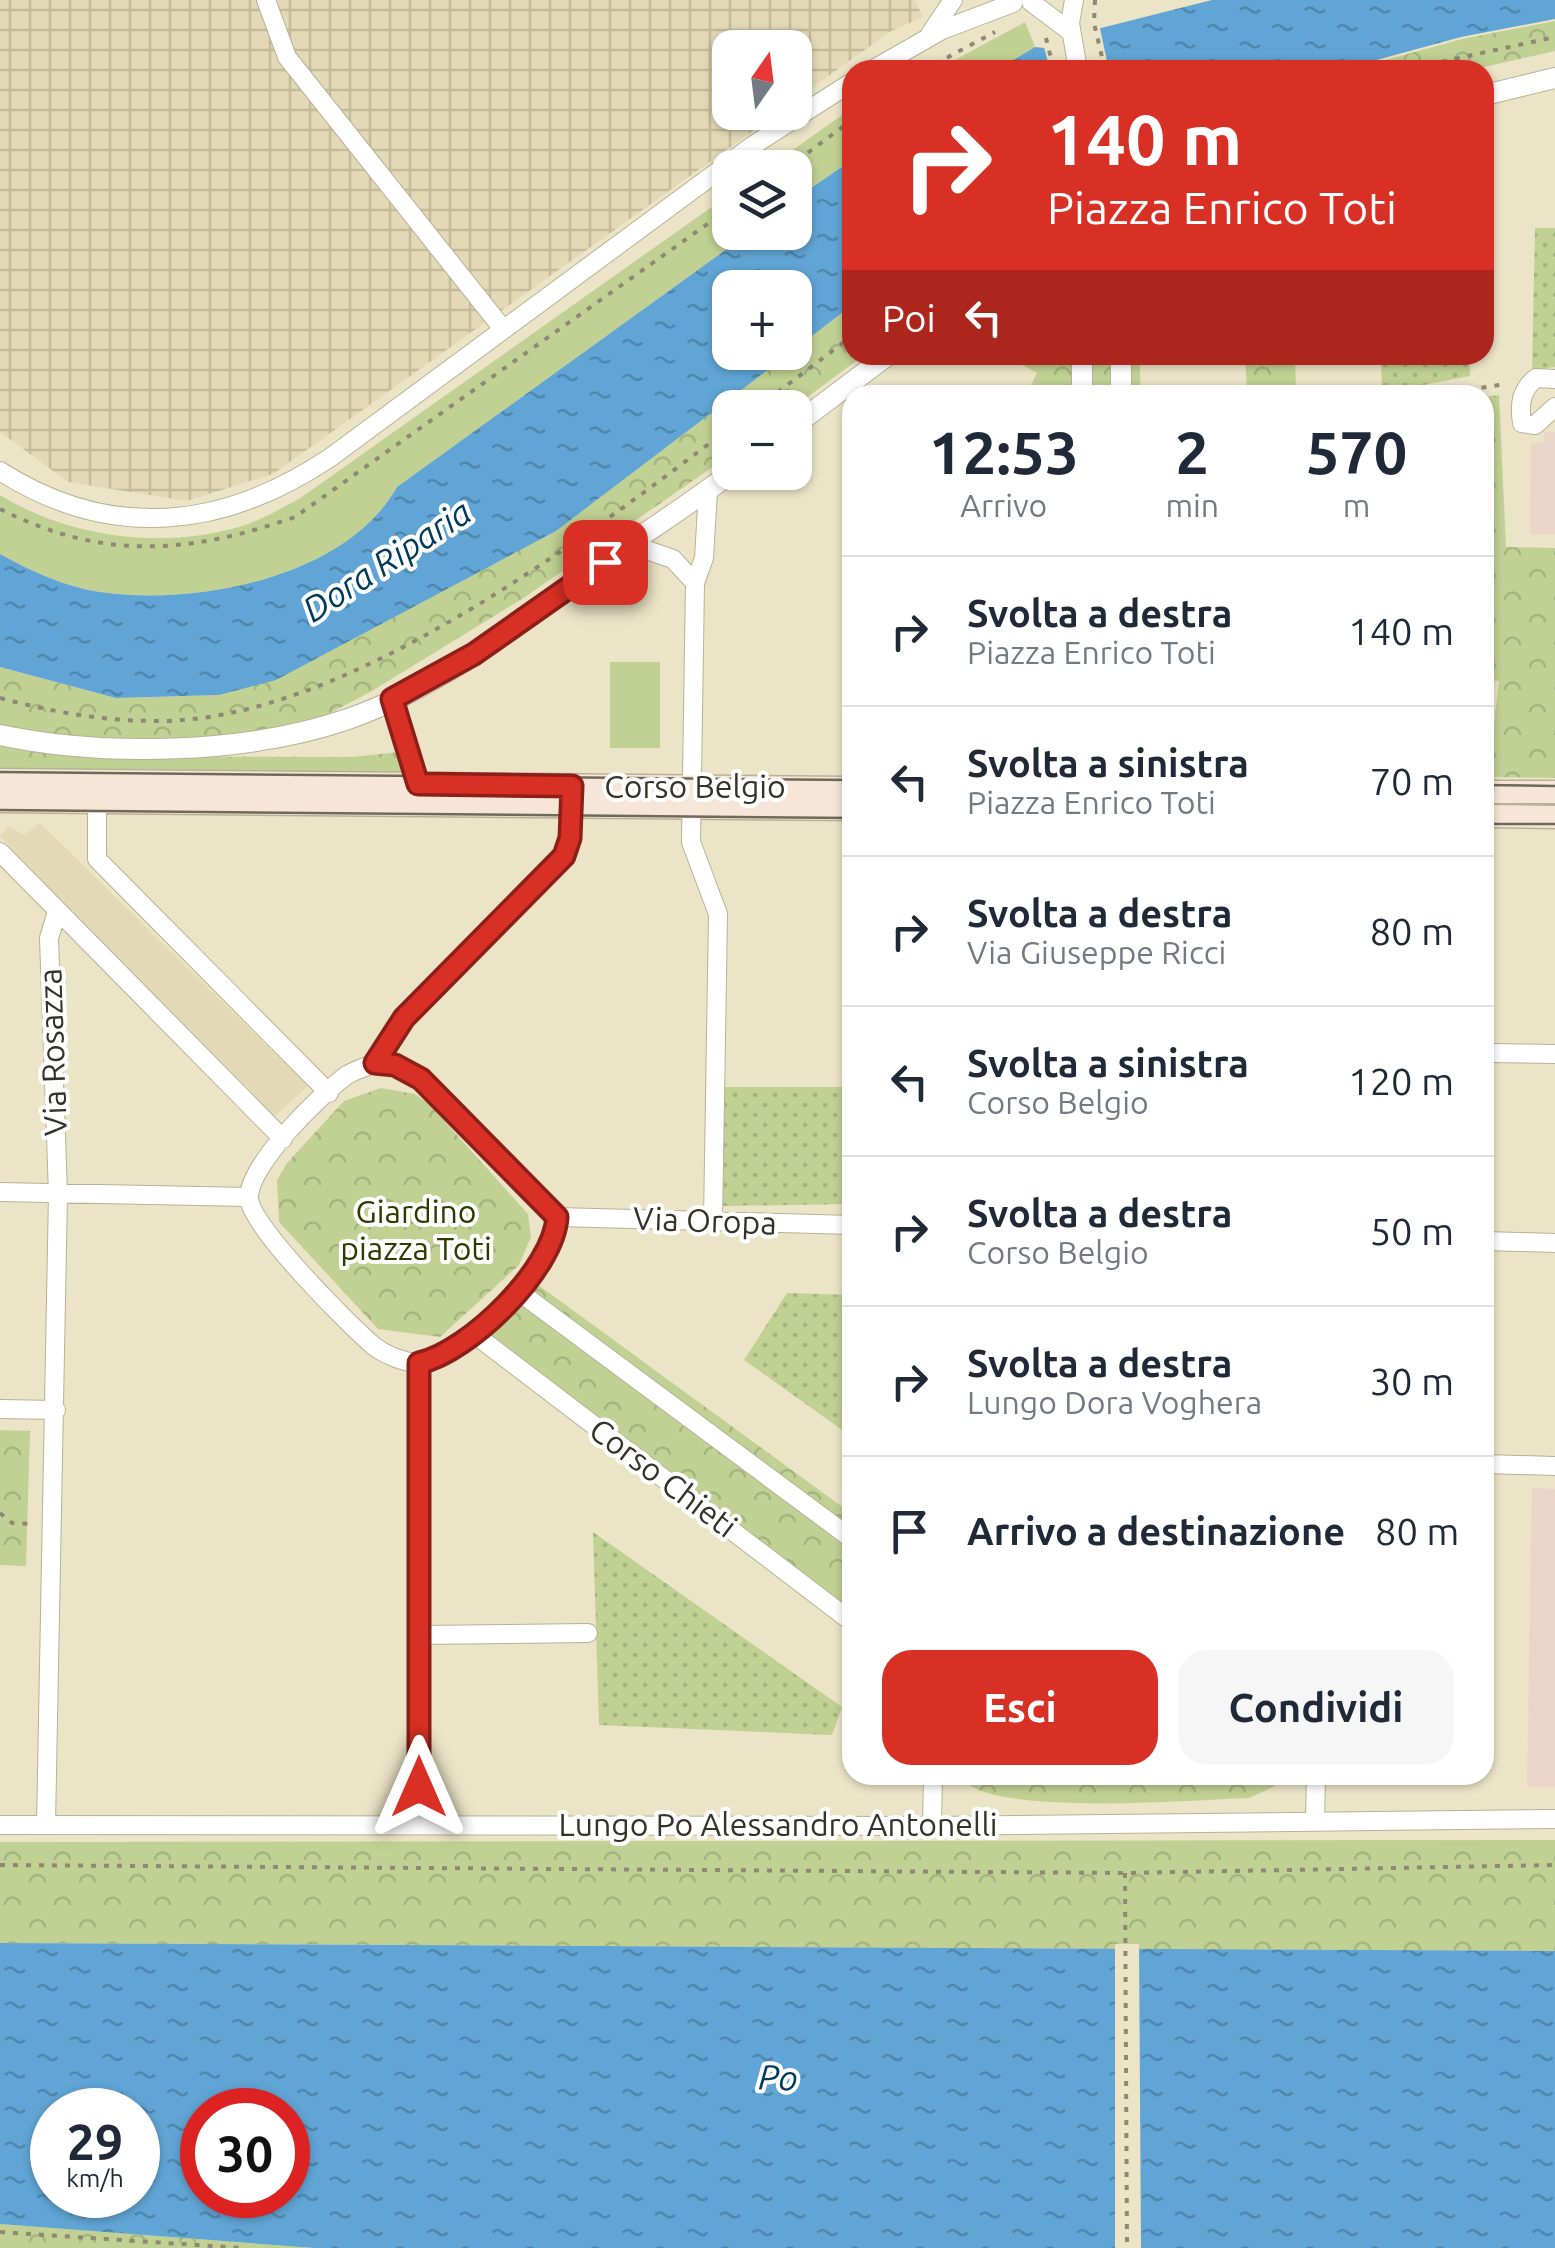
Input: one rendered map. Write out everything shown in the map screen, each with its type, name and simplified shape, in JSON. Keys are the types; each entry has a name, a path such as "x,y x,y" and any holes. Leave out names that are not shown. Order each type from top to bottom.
{"main road":[{"name":"Corso Belgio","path":"0,780 97,792"},
{"name":"Corso Belgio","path":"0,802 97,792 690,797 842,789"},
{"path":"1494,792 1555,792"},
{"name":"Corso Belgio","path":"690,797 842,809"},
{"path":"1494,816 1555,816"}],"street":[{"path":"266,0 287,57 503,330"},
{"path":"926,38 953,0"},
{"path":"1074,3 1070,32 1076,60"},
{"path":"889,60 926,38 1025,4 1070,32"},
{"path":"1494,94 1555,78"},
{"path":"0,471 44,497 104,515 185,517 230,508 297,480 752,146 842,88"},
{"path":"848,385 875,365"},
{"path":"1555,378 1536,378 1527,386 1521,398 1522,423 1535,425 1555,407"},
{"path":"812,412 842,390"},
{"path":"0,734 147,747 234,743 348,719 474,654 712,488"},
{"path":"690,797 695,582 704,558 708,491"},
{"path":"630,544 673,560 695,582"},
{"path":"392,699 420,794"},
{"path":"97,792 98,859 329,1092"},
{"path":"375,1063 404,1018 564,856 572,796"},
{"name":"Corso Belgio","path":"690,797 690,842 718,914 713,1221"},
{"path":"0,852 283,1138"},
{"name":"Via Rosazza","path":"57,912 49,938 58,1194"},
{"path":"1494,1053 1555,1054"},
{"path":"375,1063 395,1065 421,1079 557,1217 550,1251 518,1291 474,1334 439,1359 419,1363 377,1348 271,1239 253,1216 249,1197 252,1180 283,1138 349,1074 375,1063"},
{"path":"0,1192 249,1197"},
{"path":"46,1825 58,1194"},
{"name":"Via Oropa","path":"557,1217 842,1225"},
{"path":"1494,1241 1555,1243"},
{"name":"Corso Chieti","path":"518,1291 842,1532"},
{"name":"Corso Chieti","path":"474,1334 842,1614"},
{"path":"419,1363 419,1824"},
{"path":"0,1408 56,1410"},
{"path":"1494,1464 1555,1466"},
{"path":"419,1635 588,1633"},
{"path":"932,1826 933,1785"},
{"path":"1314,1822 1316,1785"},
{"name":"Lungo Po Alessandro Antonelli","path":"0,1824 932,1826 1555,1819"}],"path":[{"path":"1095,0 1094,24 1103,60"},
{"path":"943,60 1008,26"},
{"path":"1450,60 1555,37"},
{"path":"1047,41 1052,60"},
{"path":"811,150 842,127"},
{"path":"782,390 842,344"},
{"path":"1494,385 1527,386"},
{"path":"0,698 65,716 160,722 246,710 357,670 559,556 712,441"},
{"path":"0,1514 12,1523 53,1525"},
{"path":"0,1865 1125,1873 1555,1865"},
{"path":"1125,1873 1127,2248"},
{"path":"0,2232 242,2248"}],"shaded area":[{"path":"0,0 915,0 923,17 891,31 851,60 842,60 842,66 812,88 812,30 712,30 712,130 754,130 726,150 712,150 712,160 273,474 187,501 68,482 0,432"},
{"path":"1544,432 1555,432 1555,534 1530,534 1531,443 1543,443"},
{"path":"40,823 308,1086 267,1123 0,836 9,826 24,835"},
{"path":"1532,1488 1555,1489 1555,1787 1527,1787"}],"green space":[{"path":"1555,21 1555,51 1494,65 1494,60 1385,60 1462,39"},
{"path":"1025,22 1035,47 1014,60 955,60"},
{"path":"842,115 842,167 812,187 812,150 792,150"},
{"path":"712,207 712,250 725,250 397,487 374,518 343,544 306,564 223,589 138,595 74,586 0,554 0,495 27,510 87,530 149,538 212,533 242,526 299,499"},
{"path":"1535,228 1555,228 1555,367 1532,370"},
{"path":"842,313 842,365 851,365 812,394 812,390 741,390 767,370 812,370 812,336"},
{"path":"1023,365 1140,365 1140,385 1031,385 1037,373"},
{"path":"1246,365 1295,365 1296,385 1247,385"},
{"path":"1381,365 1469,365 1470,376 1423,385 1382,385"},
{"path":"1499,395 1506,547 1555,548 1555,778 1494,777 1499,681 1494,681 1494,396"},
{"path":"712,412 712,467 525,597 372,691 292,733 67,744 77,756 351,757 400,752 404,776 0,772 0,667 116,698 219,695 556,531"},
{"path":"610,662 660,662 660,748 610,748"},
{"path":"724,1087 842,1087 842,1204 723,1206"},
{"name":"Giardino piazza Toti","path":"381,1088 415,1094 429,1104 528,1214 531,1237 519,1265 440,1337 378,1329 279,1222 277,1180 287,1163 344,1101"},
{"path":"530,1279 842,1507 842,1621 474,1334"},
{"path":"787,1293 842,1295 842,1430 744,1360"},
{"path":"0,1430 30,1431 26,1566 0,1565"},
{"path":"593,1532 842,1707 832,1735 599,1725"},
{"path":"972,1785 1275,1785 1249,1798 1142,1803 1047,1802"},
{"path":"1555,1840 1555,1951 0,1943 0,1842"},
{"path":"0,2224 314,2248 0,2248"}],"water":[{"path":"1212,0 1555,0 1555,19 1461,37 1377,60 1014,60 1035,47 1045,48 1101,28"},
{"name":"Dora Riparia","path":"842,167 842,313 812,336 812,270 712,270 712,370 768,370 741,390 712,390 712,412 556,531 276,680 219,695 116,698 0,667 0,554 36,572 100,592 180,594 223,589 306,564 343,544 374,518 397,487 725,250 812,250 812,187"},
{"name":"Po","path":"0,1943 1555,1951 1555,2248 314,2248 0,2224"}],"pier":[{"path":"1099,24 1107,60 1047,60 1043,43"},
{"path":"1115,1944 1139,1944 1141,2248 1115,2248"}],"tram line":[{"path":"0,772 842,780"},
{"path":"1494,785 1555,786"},
{"path":"0,810 842,818"},
{"path":"1494,824 1555,824"}],"route":[{"path":"419,1787 419,1363 439,1359 458,1346 518,1291 550,1251 557,1217 421,1079 395,1065 375,1063 387,1038 404,1018 564,856 570,838 572,786 418,784 392,699 474,654 605,562"}]}
